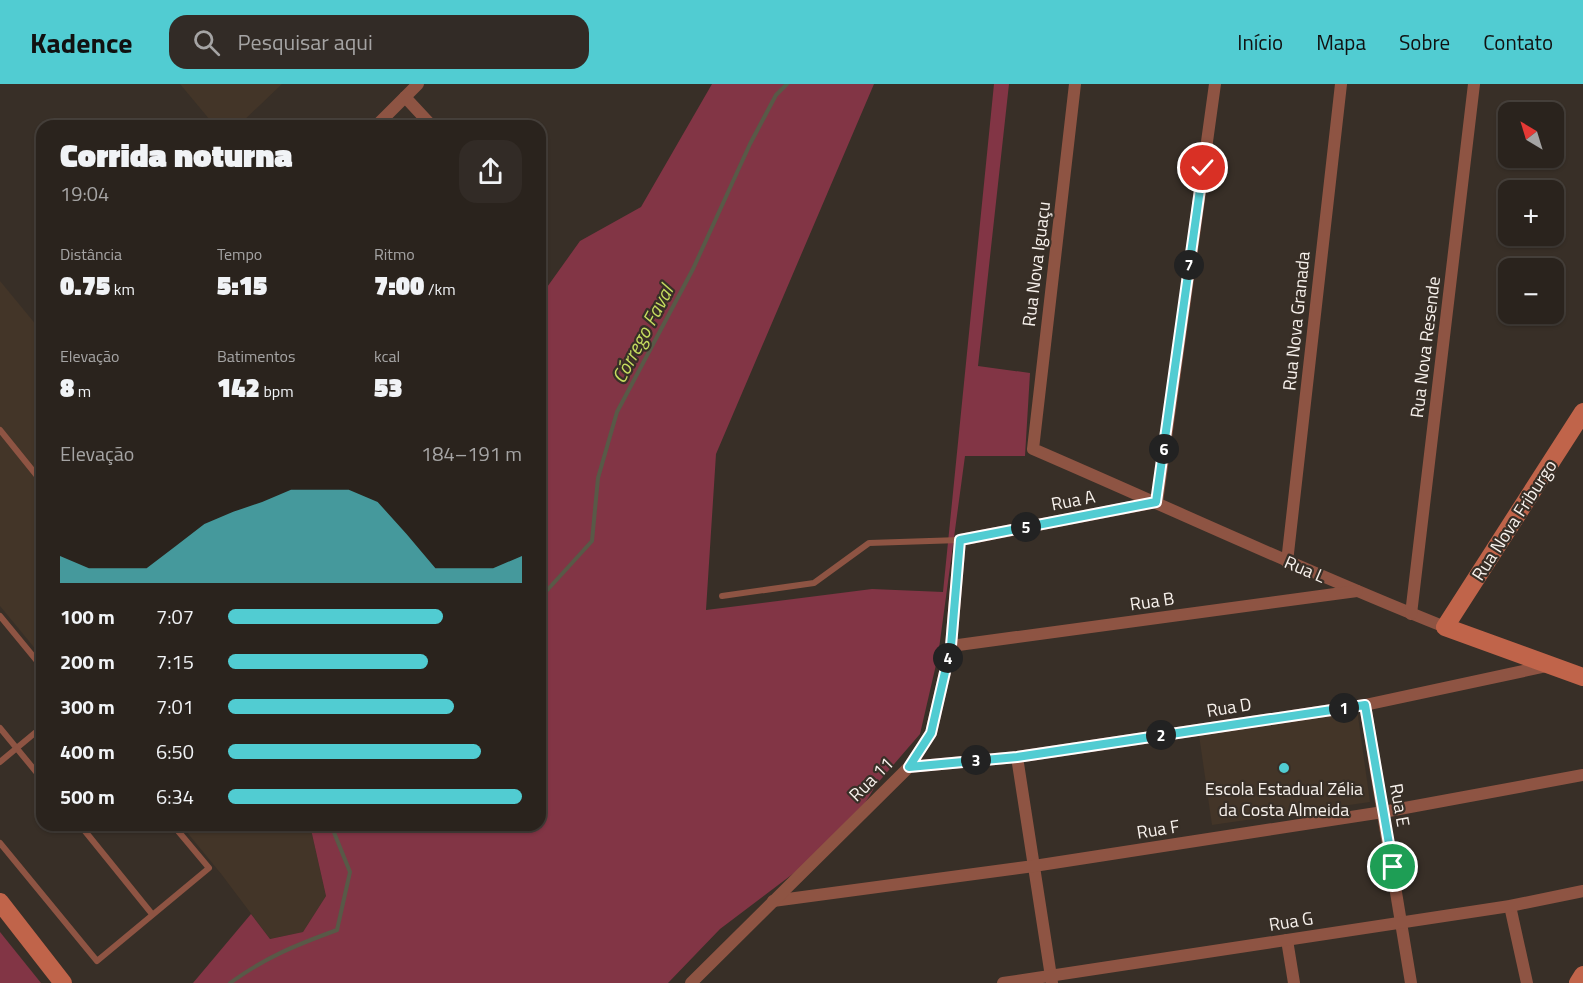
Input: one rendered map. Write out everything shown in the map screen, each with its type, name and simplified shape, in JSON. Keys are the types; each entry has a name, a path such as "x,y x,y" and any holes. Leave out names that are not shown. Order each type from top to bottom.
{"street":[{"path":"382,120 418,84"},
{"name":"Rua Nova Iguaçu","path":"1033,449 1075,84"},
{"path":"1156,502 1215,84"},
{"name":"Rua Nova Granada","path":"1287,562 1341,84"},
{"name":"Rua Nova Resende","path":"1411,614 1474,84"},
{"path":"405,97 426,120"},
{"name":"Rua Nova Friburgo","path":"1445,627 1583,412"},
{"name":"Rua L","path":"1033,449 1287,562 1411,614 1583,677"},
{"name":"Rua A","path":"960,540 1156,502"},
{"name":"Rua 11","path":"691,983 909,767 931,733 951,646 960,540"},
{"name":"Rua B","path":"951,646 1358,591"},
{"name":"Rua D","path":"909,767 1017,757 1365,705 1552,664"},
{"name":"Rua E","path":"1365,705 1411,983"},
{"path":"1017,757 1051,979"},
{"name":"Rua F","path":"773,902 1034,866 1383,812 1583,776"},
{"name":"Rua G","path":"1003,983 1051,979 1510,906 1583,891"},
{"path":"0,902 63,983"},
{"path":"1510,906 1527,983"},
{"path":"1287,940 1294,983"},
{"path":"1578,983 1583,975"}],"lane":[{"path":"0,430 36,475"},
{"path":"722,596 814,583 869,543 960,540"},
{"path":"0,616 36,660"},
{"path":"0,728 36,772"},
{"path":"0,762 36,733"},
{"path":"85,831 152,914"},
{"path":"0,843 97,961 209,868 178,831"}],"shaded area":[{"path":"180,84 282,84 244,120 210,120"},
{"path":"712,84 874,84 716,454 706,610 872,589 943,592 994,84 1009,84 978,366 1030,373 1025,456 965,456 938,656 920,734 876,785 865,803 802,867 720,929 668,983 193,983 251,914 270,939 303,932 326,896 311,831 546,831 546,289 580,241 641,207"},
{"path":"0,281 36,325 36,650 0,606"},
{"name":"Escola Estadual Zélia da Costa Almeida","path":"1357,709 1370,802 1212,825 1199,735"},
{"path":"186,831 311,831 326,896 303,932 270,939"},
{"path":"0,932 41,983 0,983"}],"waterway":[{"name":"Córrego Faval","path":"546,591 592,541 598,478 617,412 693,269 750,144 776,95 787,84"},
{"name":"Córrego Faval","path":"230,983 282,952 337,930 350,872 333,831"}],"place":[{"name":"Escola Estadual Zélia da Costa Almeida","path":"1284,768"}],"route":[{"path":"1203,168 1156,502 960,540 951,646 931,733 909,767 1017,757 1365,705 1393,867"}]}
